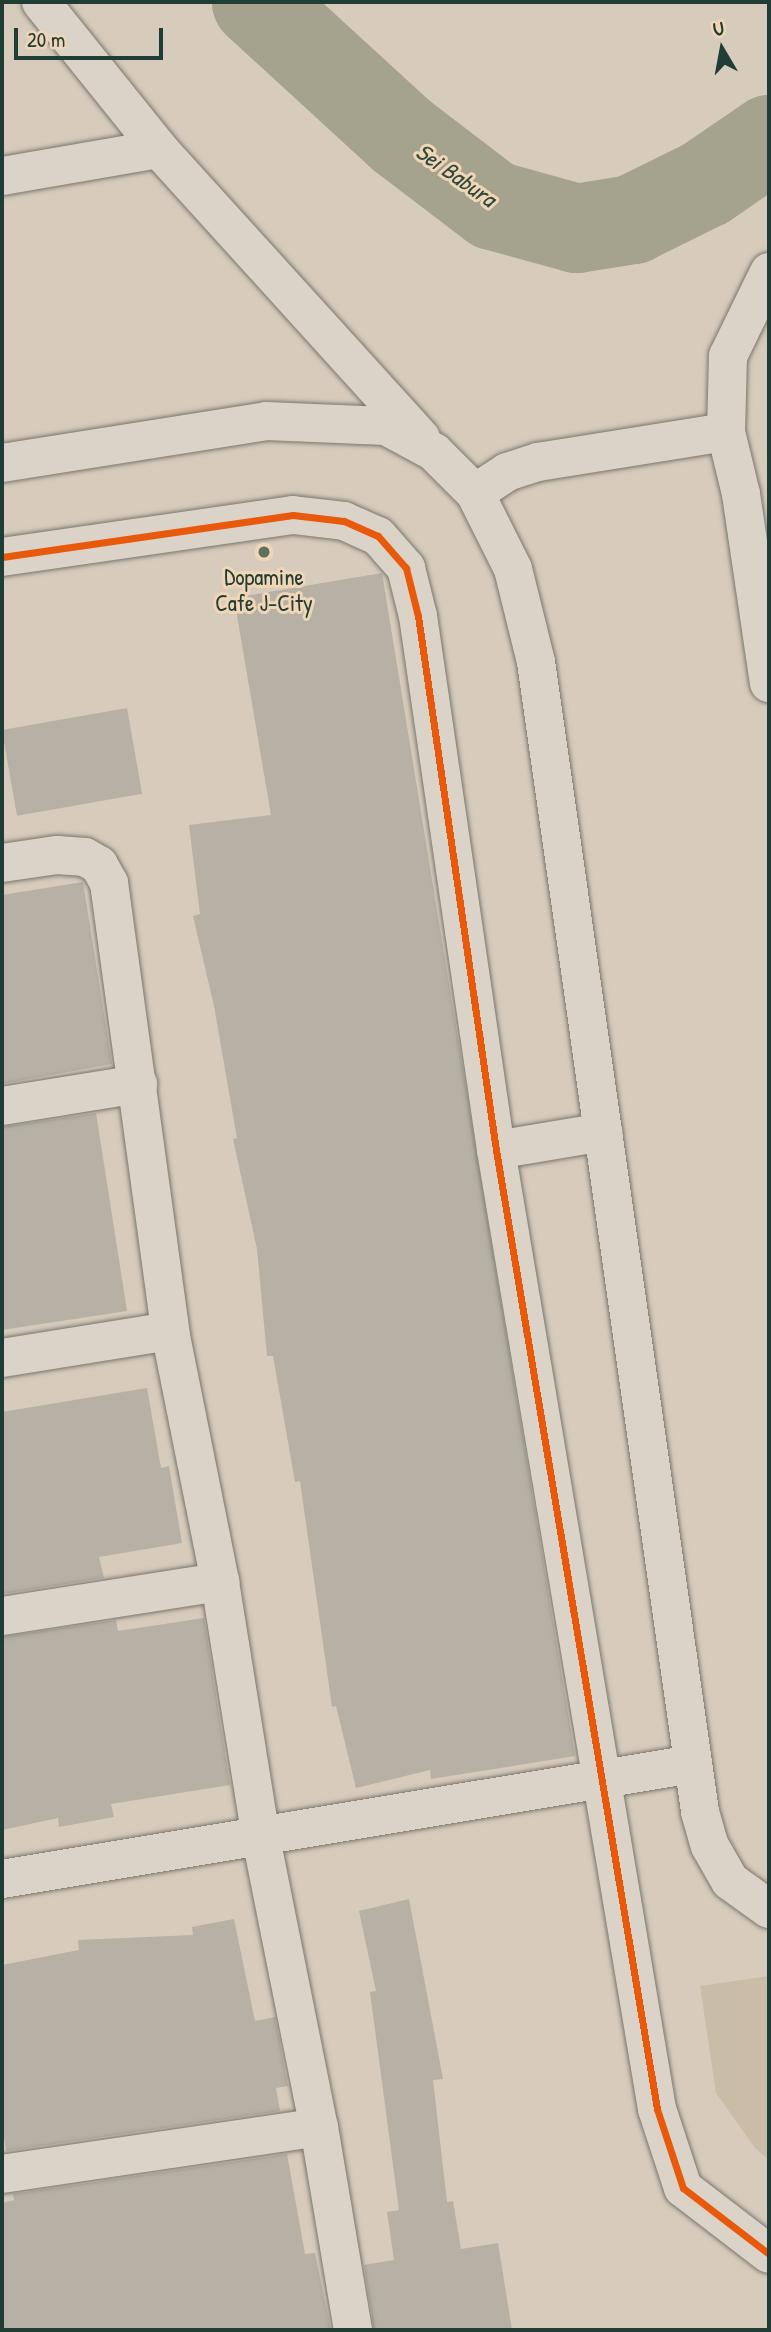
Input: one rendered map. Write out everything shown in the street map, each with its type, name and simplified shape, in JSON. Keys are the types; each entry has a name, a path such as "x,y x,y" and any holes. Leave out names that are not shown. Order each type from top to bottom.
{"street":[{"path":"41,2 159,149 434,452 475,492 513,569 536,662 692,1764 710,1846 730,1881 769,1909"},
{"path":"2,176 159,149"},
{"path":"769,272 728,356 726,432 757,523 769,682"},
{"path":"2,463 266,421 386,426 434,452"},
{"path":"475,492 507,472 538,462 726,432"},
{"path":"2,557 293,515 344,521 378,536 399,557 418,616 496,1150 657,2109 683,2188 769,2254"},
{"path":"2,863 57,855 85,857 99,865 108,883 138,1084 170,1331 220,1582 260,1833 318,2127 353,2330"},
{"path":"2,1106 138,1084"},
{"path":"496,1150 603,1132"},
{"path":"2,1358 170,1331"},
{"path":"2,1616 220,1582"},
{"path":"2,1879 260,1833 603,1782 692,1764"},
{"path":"2,2174 318,2127"}],"shaded area":[{"path":"769,1976 769,2160 755,2148 716,2093 700,1986"}],"building":[{"path":"382,573 575,1756 431,1779 430,1770 356,1788 336,1706 332,1707 300,1481 295,1482 273,1356 267,1356 257,1249 233,1139 237,1138 214,1006 193,916 200,914 189,825 271,815 234,598"},
{"path":"127,708 142,794 17,816 2,730"},
{"path":"83,882 112,1064 2,1084 2,895"},
{"path":"96,1113 127,1311 2,1330 2,1127"},
{"path":"147,1388 161,1468 169,1466 182,1543 99,1557 104,1578 2,1594 2,1412"},
{"path":"204,1618 230,1785 111,1804 114,1817 59,1827 58,1818 2,1830 2,1637 116,1620 118,1631"},
{"path":"409,1899 443,2079 433,2080 447,2202 453,2201 461,2249 498,2243 512,2330 374,2330 364,2265 394,2260 387,2212 399,2210 370,1992 376,1991 359,1911"},
{"path":"234,1919 255,2021 275,2017 288,2086 276,2088 280,2111 6,2151 2,2124 2,1965 79,1950 78,1940 193,1935 192,1927"},
{"path":"287,2154 305,2254 315,2253 331,2330 2,2330 2,2203 14,2200 13,2194"}],"waterway":[{"name":"Sei Babura","path":"256,2 401,135 493,205 576,228 632,219 705,183 769,139"}],"cycle path":[{"path":"2,557 293,515 344,521 378,536 406,568 418,616 496,1150 657,2109 683,2188 769,2254"}],"place":[{"name":"Dopamine Cafe J-City","path":"264,552"}]}
